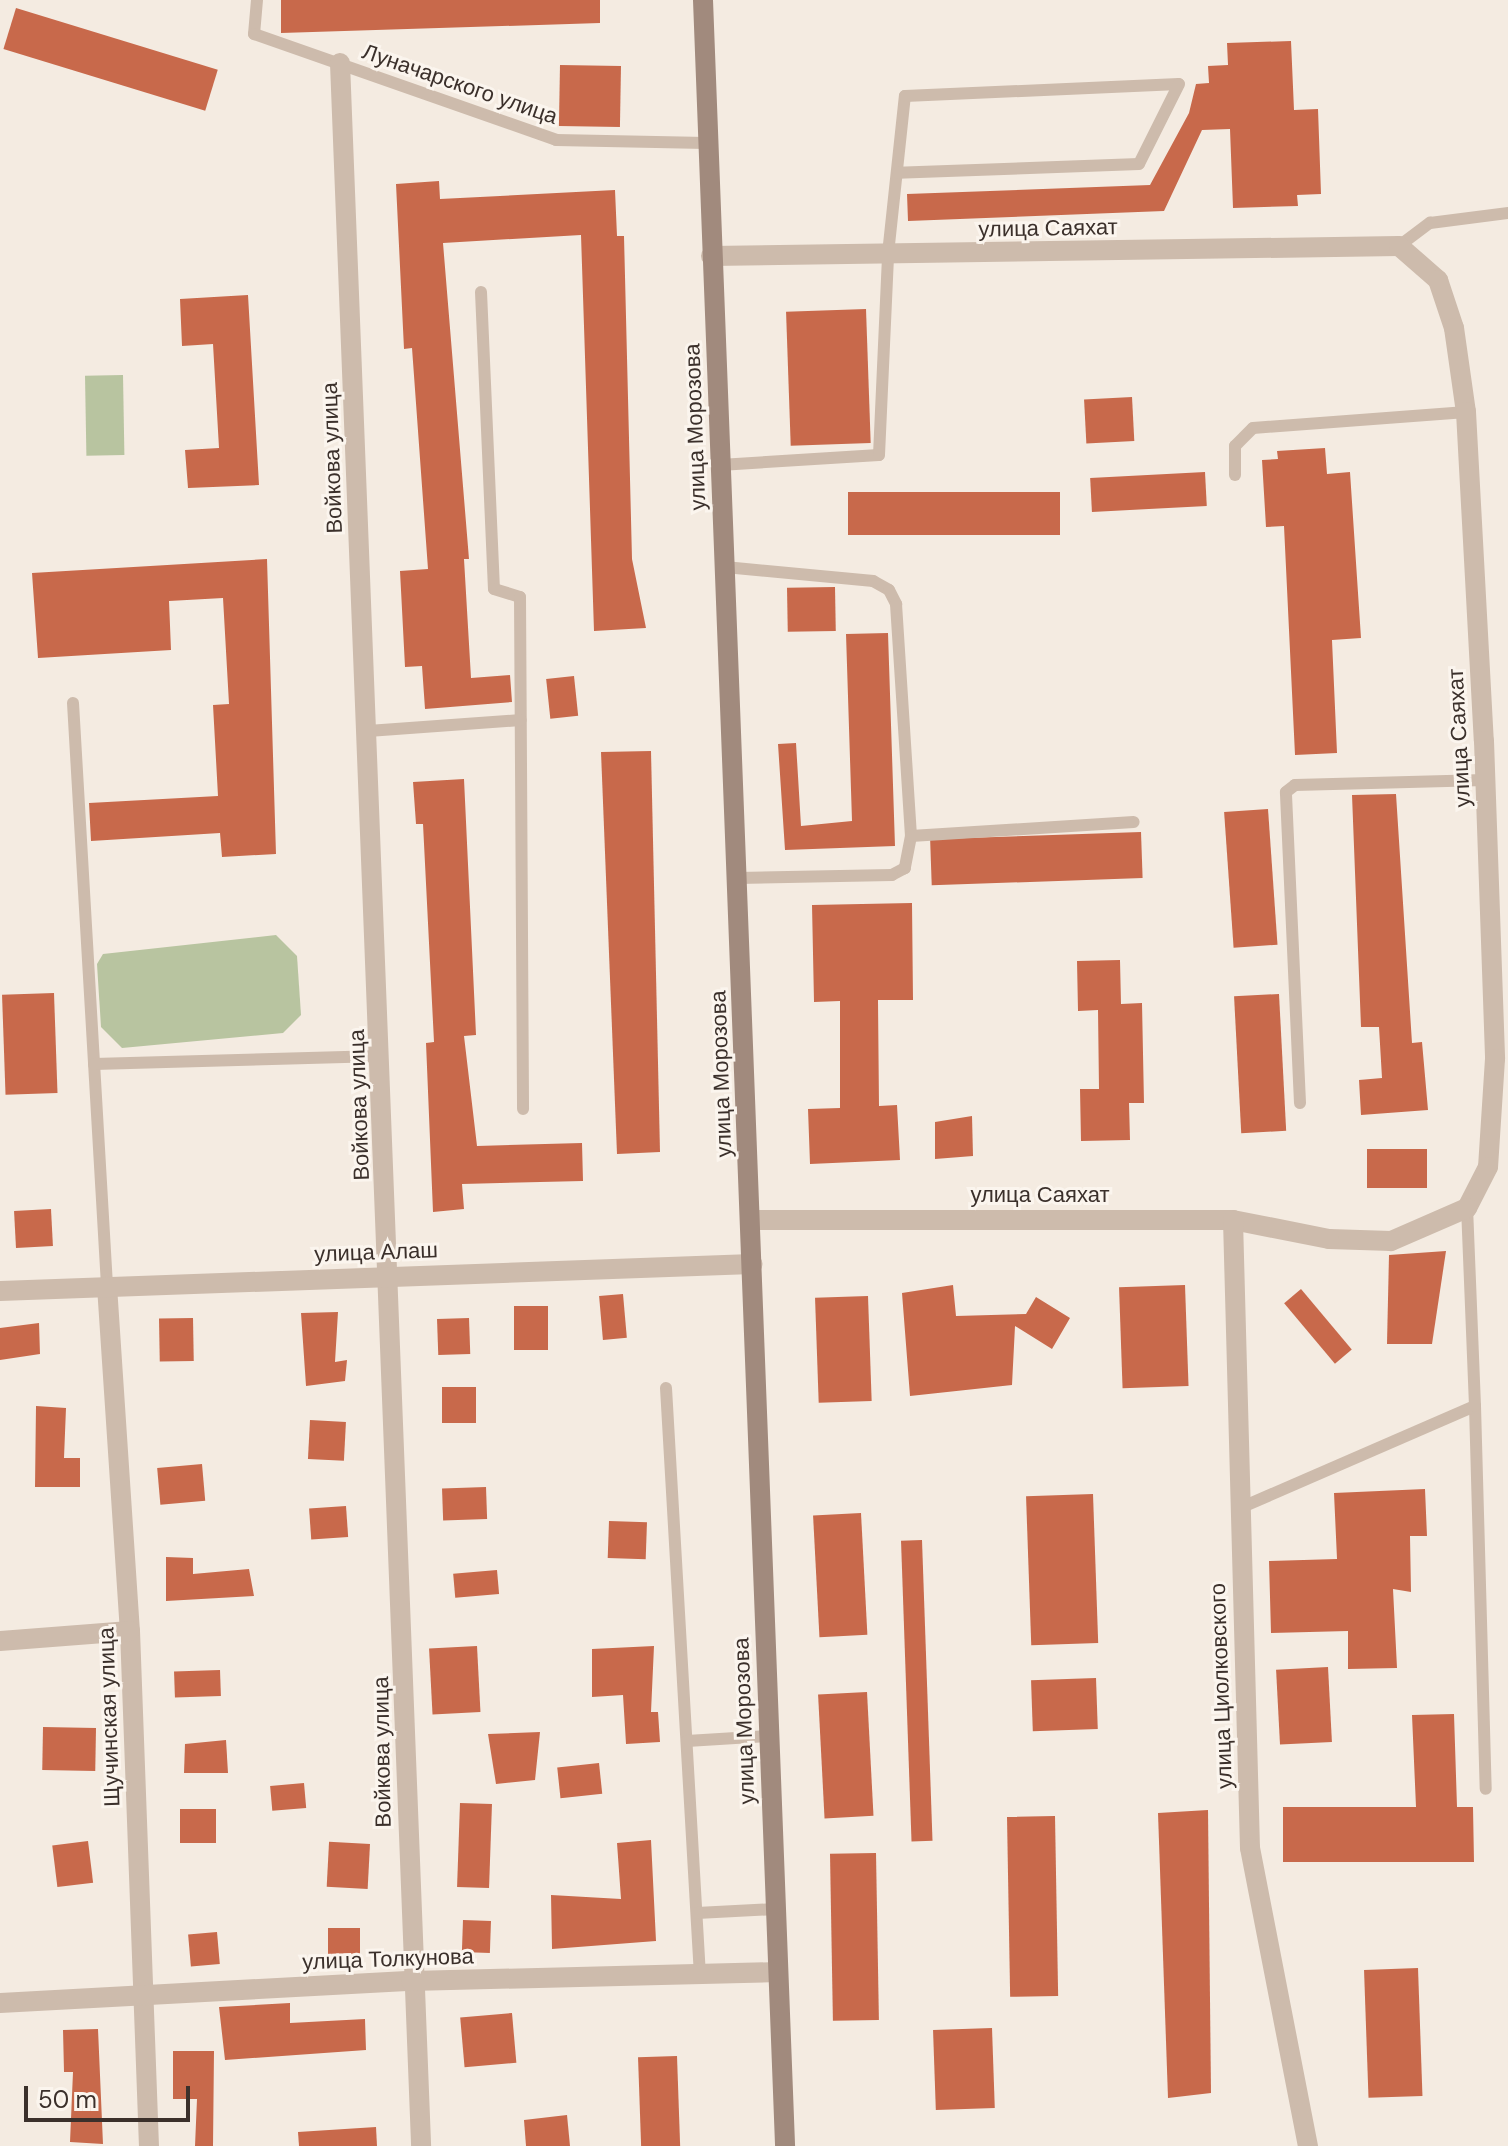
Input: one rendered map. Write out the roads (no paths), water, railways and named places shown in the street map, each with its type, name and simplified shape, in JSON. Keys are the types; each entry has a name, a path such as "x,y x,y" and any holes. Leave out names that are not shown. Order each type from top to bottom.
{"main road":[{"name":"улица Морозова","path":"703,0 706,143 753,1264 785,2146"}],"street":[{"name":"Войкова улица","path":"340,63 390,1275 411,1981 421,2146"},
{"name":"улица Саяхат","path":"711,256 1399,246 1438,280 1454,328 1466,412 1485,780 1494,1073 1488,1167 1467,1208 1391,1241 1329,1239 1233,1220 751,1220"},
{"name":"улица Циолковского","path":"1233,1220 1250,1848 1308,2146"},
{"name":"улица Алаш","path":"0,1291 753,1264"},
{"name":"Щучинская улица","path":"107,1286 130,1631 149,2146"},
{"path":"0,1641 130,1631"},
{"name":"улица Толкунова","path":"0,2003 411,1981 778,1972"}],"lane":[{"name":"Луначарского улица","path":"257,0 254,34 556,140 706,143"},
{"path":"720,465 879,455 888,254 905,96 1179,84 1139,164 898,173"},
{"path":"1399,246 1430,223 1508,213"},
{"path":"481,292 494,589 520,597 523,1109"},
{"path":"1235,475 1235,446 1253,428 1466,412"},
{"path":"725,567 873,581 889,590 896,604 911,836 905,868 892,875 737,878"},
{"path":"73,703 107,1286"},
{"path":"368,731 521,720"},
{"path":"1300,1103 1286,792 1295,785 1485,780"},
{"path":"911,836 1134,822"},
{"path":"94,1064 381,1056"},
{"path":"1467,1208 1486,1789"},
{"path":"666,1388 700,1975"},
{"path":"1240,1508 1475,1406"},
{"path":"687,1741 768,1736"},
{"path":"697,1913 777,1909"}]}
